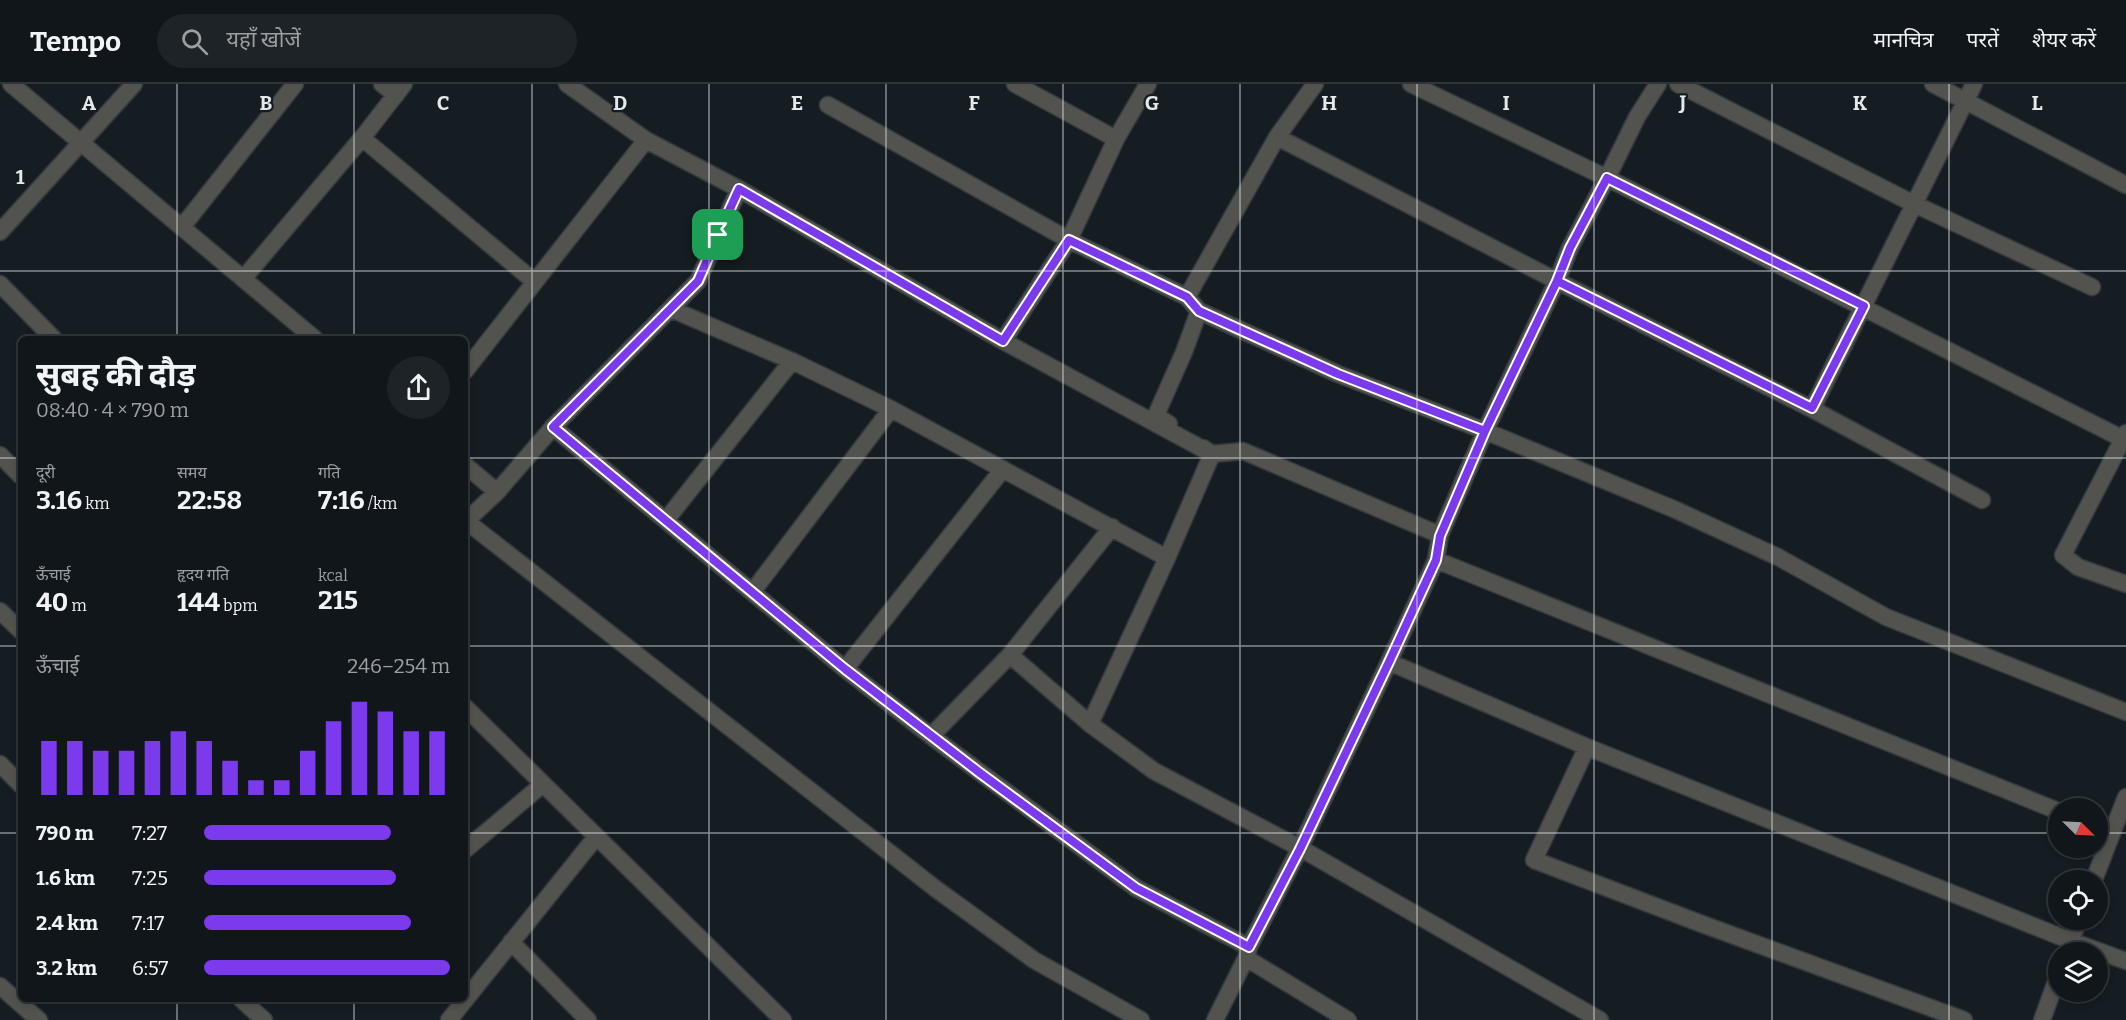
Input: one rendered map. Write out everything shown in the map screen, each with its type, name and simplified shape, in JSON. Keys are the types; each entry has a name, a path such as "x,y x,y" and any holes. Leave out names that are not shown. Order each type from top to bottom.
{"street":[{"path":"11,84 308,336"},
{"path":"0,232 134,84"},
{"path":"182,227 295,84"},
{"path":"243,279 362,138 400,89 382,84"},
{"path":"567,84 646,140 739,189 1003,341 1212,454 1243,451 1440,536"},
{"path":"1015,84 1116,139"},
{"path":"1003,341 1069,240 1116,139 1148,84"},
{"path":"1187,297 1277,137 1315,84"},
{"path":"1411,84 1607,178 2125,436 2064,555 2078,567 2126,584"},
{"path":"1215,1020 1300,849 1436,560 1440,536 1485,431 1557,281 1570,248 1637,117 1658,84"},
{"path":"1678,84 1914,204 2092,287"},
{"path":"1933,84 2126,185"},
{"path":"1812,408 1974,84"},
{"path":"828,105 1069,240 1187,297 1199,311 1338,374 1485,431 1676,510 1778,557 1886,617 2126,712"},
{"path":"1277,137 1557,281 1812,408 1982,500"},
{"path":"362,138 535,282"},
{"path":"468,367 646,140"},
{"path":"468,520 497,492 553,427 698,281 739,189"},
{"path":"0,284 51,336"},
{"path":"671,309 792,361 891,409 1167,558"},
{"path":"1199,311 1184,352 1156,415 1212,454"},
{"path":"666,520 792,361"},
{"path":"753,591 891,409"},
{"path":"553,427 845,669 931,736 1136,888 1247,952 1348,1020"},
{"path":"1090,724 1167,558 1212,454"},
{"path":"0,455 18,473"},
{"path":"468,468 497,492"},
{"path":"845,669 1003,470"},
{"path":"468,524 936,889 1034,960 1141,1020"},
{"path":"931,736 1010,655 1112,527"},
{"path":"1436,560 2048,807"},
{"path":"0,611 18,628"},
{"path":"1010,655 1090,724 1154,771 1300,849 1600,1020"},
{"path":"1389,662 2056,942"},
{"path":"468,710 783,1020"},
{"path":"1587,747 1534,860 1964,1020"},
{"path":"0,764 18,782"},
{"path":"468,847 543,784"},
{"path":"2108,824 2126,797"},
{"path":"468,996 596,837"},
{"path":"511,942 588,1020"},
{"path":"2108,957 2126,961"},
{"path":"0,986 18,1002"},
{"path":"18,1002 39,1020"},
{"path":"244,1002 264,1020"},
{"path":"449,1020 463,1002"},
{"path":"2042,1020 2049,1002"}],"route":[{"path":"718,235 698,281 553,427 845,669 980,773 1136,888 1249,947 1300,849 1389,662 1436,560 1440,536 1485,431 1557,281 1812,408 1864,306 1607,178 1570,248 1557,281 1521,356 1485,431 1338,374 1199,311 1187,297 1069,240 1003,341 739,189 718,235"}]}
